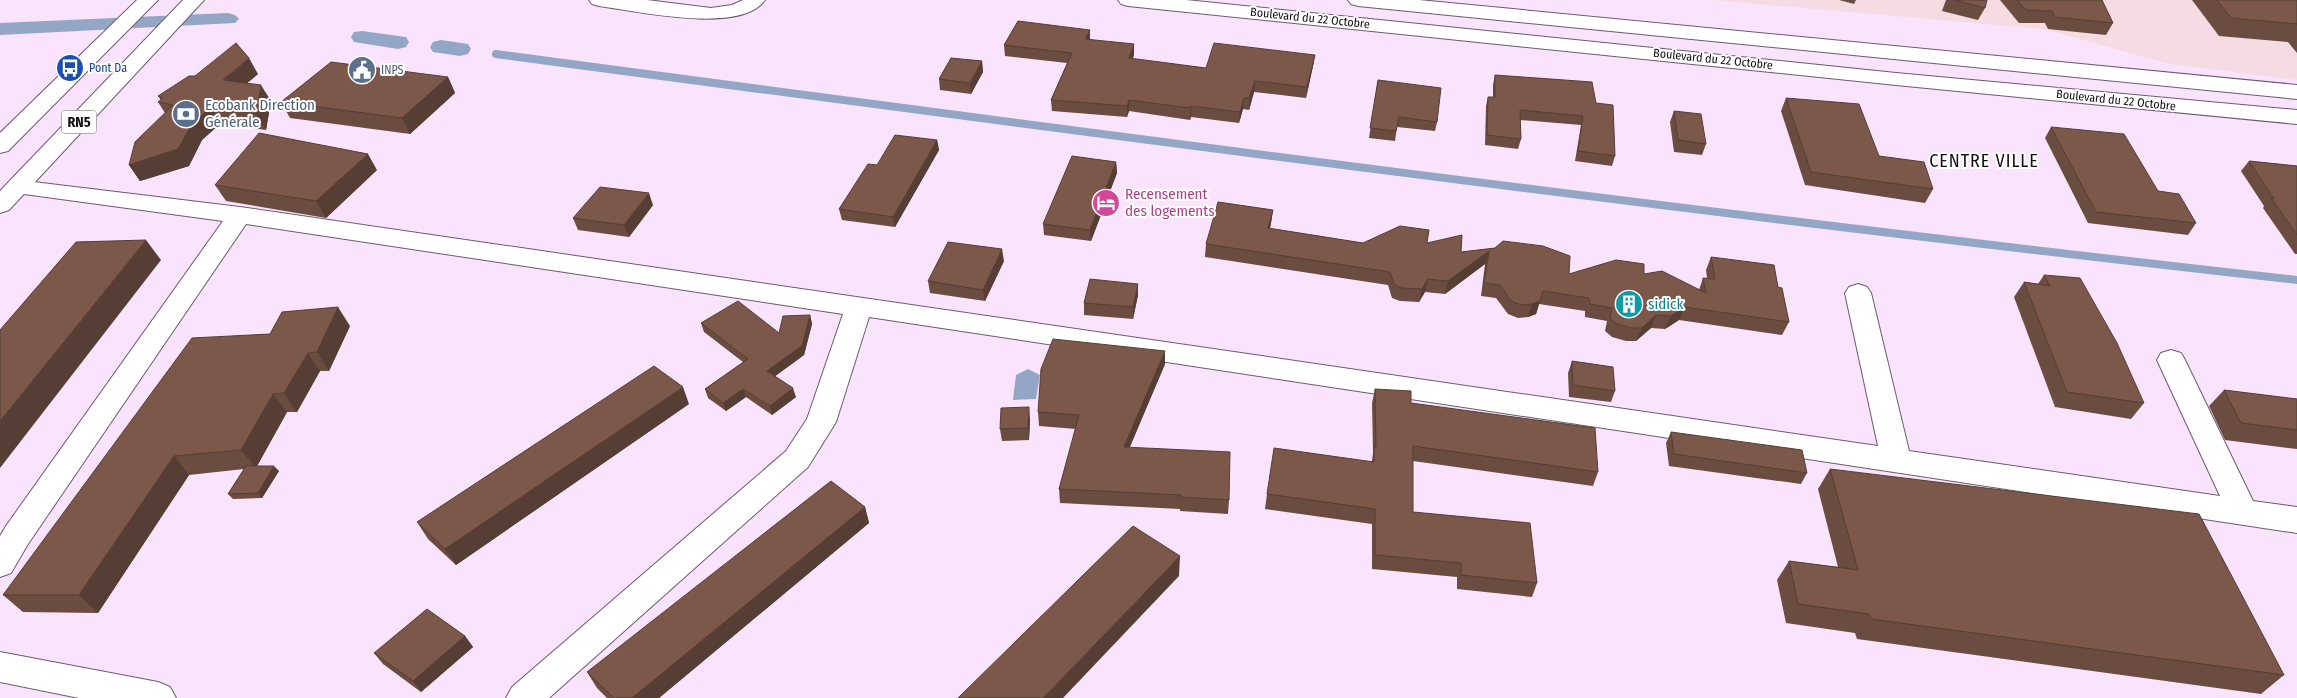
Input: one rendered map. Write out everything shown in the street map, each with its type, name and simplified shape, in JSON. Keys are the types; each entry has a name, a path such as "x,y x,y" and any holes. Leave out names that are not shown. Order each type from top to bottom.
{"main road":[{"name":"RN5","path":"0,146 148,0"},
{"name":"RN5","path":"8,196 194,0"},
{"path":"599,0 711,14 730,12 748,7 755,0"},
{"name":"Boulevard du 22 Octobre","path":"1128,0 2297,118"},
{"name":"Boulevard du 22 Octobre","path":"1358,0 2297,92"},
{"path":"8,196 240,215 2297,520"},
{"path":"0,564 9,535 240,215"},
{"path":"1858,293 1896,460"},
{"path":"524,698 797,459 821,422 859,307"},
{"path":"2170,360 2243,512"},
{"path":"0,667 158,698"}],"shaded area":[{"path":"1711,0 2297,0 2297,80 2169,64 2044,29"}],"water":[{"path":"1028,369 1040,375 1036,399 1013,400 1016,375"}],"building":[{"path":"1954,0 1987,0 1985,8"},
{"path":"2017,0 2102,0 2113,23 2055,17 2052,11 2026,10"},
{"path":"2217,0 2297,0 2297,24 2231,18"},
{"path":"1018,21 1090,30 1085,39 1134,44 1129,58 1206,68 1214,43 1315,55 1307,87 1255,81 1249,98 1244,98 1240,112 1129,100 1127,106 1051,100 1072,53 1004,45"},
{"path":"236,43 249,58 223,80 261,85 256,114 211,107 192,124 178,149 129,165 135,142 173,105 158,102 163,98 158,96 189,76 195,76"},
{"path":"951,58 982,61 970,83 939,79"},
{"path":"331,62 448,77 402,118 281,102"},
{"path":"1495,75 1592,82 1596,103 1613,105 1615,156 1578,151 1583,116 1520,110 1521,139 1487,135 1488,97 1495,97"},
{"path":"1378,80 1441,88 1437,122 1399,117 1396,131 1370,128"},
{"path":"1786,98 1859,104 1879,156 1924,162 1933,189 1811,172"},
{"path":"1674,111 1701,114 1706,144 1678,140"},
{"path":"2051,127 2124,134 2158,191 2179,194 2196,223 2096,212"},
{"path":"259,133 368,154 316,201 215,185"},
{"path":"895,135 937,140 893,217 839,209 868,164 877,165"},
{"path":"1072,156 1116,162 1090,230 1043,224"},
{"path":"2249,161 2297,166 2297,235 2271,198 2274,199"},
{"path":"600,187 649,193 624,225 573,218"},
{"path":"1218,202 1273,210 1268,228 1363,243 1400,226 1429,230 1427,243 1462,235 1461,252 1495,248 1503,241 1543,246 1570,256 1569,274 1616,260 1644,264 1644,274 1662,271 1706,293 1703,278 1715,279 1711,257 1774,265 1778,287 1782,288 1789,322 1685,307 1671,316 1656,315 1642,328 1631,328 1617,324 1610,318 1612,308 1590,304 1589,298 1543,291 1540,301 1521,305 1511,301 1500,285 1484,283 1489,251 1448,281 1428,279 1422,289 1402,288 1395,285 1390,272 1206,244"},
{"path":"146,240 0,421 0,330 76,242"},
{"path":"948,242 1002,249 983,290 928,281"},
{"path":"2044,275 2080,278 2117,343 2144,403 2067,392 2024,282 2050,286"},
{"path":"1090,279 1138,284 1133,307 1084,303"},
{"path":"738,301 779,333 783,316 810,315 802,346 767,371 793,388 770,406 743,389 723,403 705,389 748,359 701,323"},
{"path":"338,307 317,352 308,353 284,393 273,394 241,450 174,456 79,595 3,595 192,338 270,334 282,312"},
{"path":"1053,339 1165,351 1124,447 1230,452 1229,500 1180,497 1181,495 1059,489 1079,415 1038,412 1041,369"},
{"path":"1572,361 1613,367 1615,391 1573,385"},
{"path":"654,366 683,387 445,549 417,522"},
{"path":"1375,389 1411,391 1411,403 1595,428 1598,472 1413,446 1413,512 1530,523 1537,583 1461,575 1461,563 1375,555 1375,509 1267,494 1274,448 1374,462 1374,447 1376,447"},
{"path":"2224,390 2297,399 2297,430 2241,423"},
{"path":"1029,407 1028,428 1000,429 1001,408"},
{"path":"1671,432 1802,450 1807,473 1674,454"},
{"path":"246,466 274,466 258,493 228,494"},
{"path":"1830,469 2199,514 2284,675 1871,619 1869,614 1798,604 1789,561 1858,570"},
{"path":"831,481 865,507 632,698 614,698 587,672"},
{"path":"1133,526 1180,556 1043,698 958,698"},
{"path":"427,609 465,636 413,681 374,653"}],"waterway":[{"path":"0,29 228,19"},
{"path":"362,37 398,42"},
{"path":"441,47 460,49"},
{"path":"496,54 1621,200 2297,280"}],"place":[{"name":"Pont Da","path":"70,68"},
{"name":"INPS","path":"362,70"},
{"name":"Ecobank Direction Générale","path":"186,114"},
{"name":"Recensement des logements","path":"1106,203"},
{"name":"sidick","path":"1629,304"}],"district":[{"name":"CENTRE VILLE","path":"1984,161"}]}
